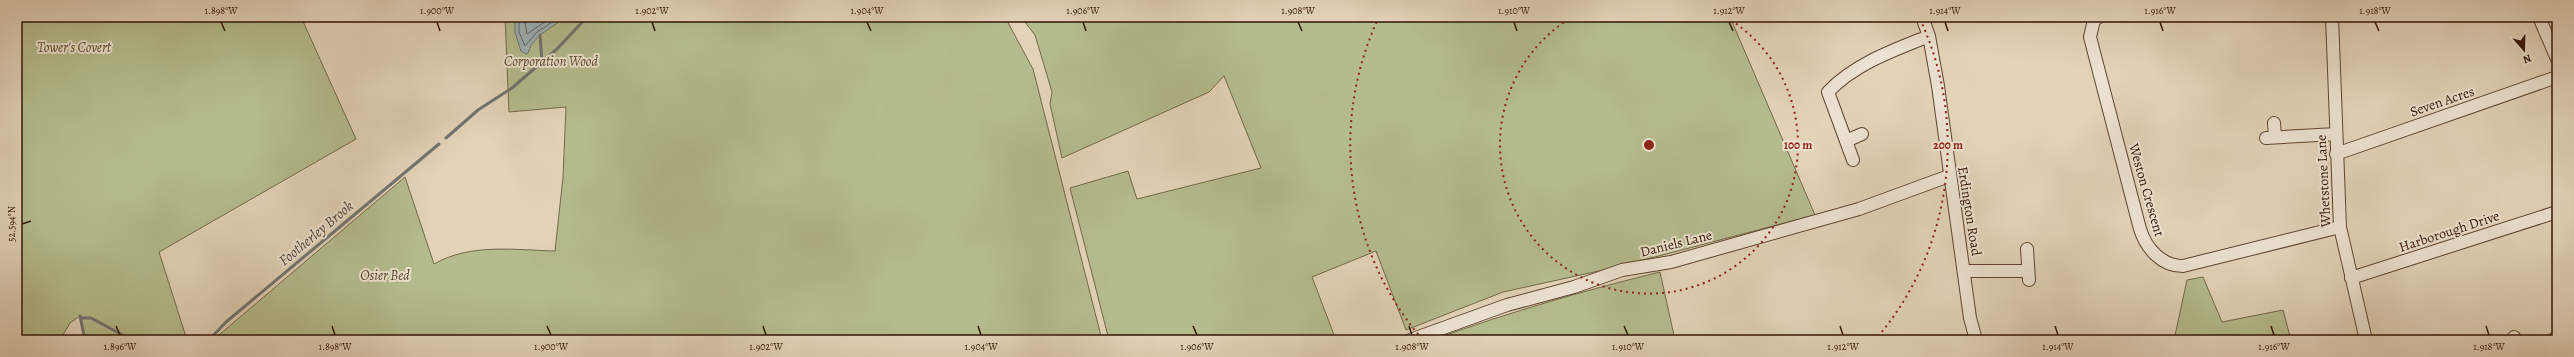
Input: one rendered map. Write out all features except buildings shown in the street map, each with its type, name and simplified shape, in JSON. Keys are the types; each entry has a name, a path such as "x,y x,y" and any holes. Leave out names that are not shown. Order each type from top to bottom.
{"street":[{"name":"Erdington Road","path":"1922,17 1929,36 1949,176 1965,271 1970,318 1976,340"},
{"name":"Weston Crescent","path":"2098,17 2094,20 2090,37 2140,229 2145,242 2153,253 2167,262 2183,266 2340,227"},
{"name":"Whetstone Lane","path":"2332,17 2336,154 2340,227 2366,340"},
{"path":"2539,17 2557,59"},
{"path":"1853,160 1828,92 1836,83 1880,56 1929,36"},
{"name":"Seven Acres","path":"2336,154 2557,77"},
{"path":"2274,123 2271,138 2336,134"},
{"path":"1846,141 1862,134"},
{"name":"Daniels Lane","path":"1410,340 1507,305 1574,287 1622,270 1671,262 1859,209 1949,176"},
{"name":"Harborough Drive","path":"2351,278 2557,212"},
{"path":"1965,271 2028,275 2027,249"},
{"path":"2552,340 2557,332"}],"green space":[{"name":"Tower's Covert","path":"17,17 301,17 356,139 159,252 187,340 86,340 80,316 70,323 60,340 17,340"},
{"path":"505,17 1005,17 1033,69 1102,340 213,340 405,177 434,264 448,257 478,250 508,249 555,251 563,177 566,107 509,112"},
{"path":"1021,17 1730,17 1815,215 1617,267 1503,292 1406,330 1376,251 1312,277 1336,340 1109,340 1070,188 1128,171 1137,199 1261,168 1224,76 1209,92 1062,158 1050,104 1052,92 1035,35"},
{"path":"1660,272 1675,340 1432,340 1545,303"},
{"path":"2203,277 2222,322 2283,310 2291,340 2174,340 2187,280"}],"water":[{"path":"515,17 566,17 540,35 531,45 528,53 526,54 521,51 515,32"}],"waterway":[{"name":"Footherley Brook","path":"446,138 478,110 512,88 557,49 587,17"},
{"path":"540,35 542,62"},
{"name":"Footherley Brook","path":"209,340 226,322 439,144"},
{"name":"Footherley Brook","path":"80,316 85,340"},
{"name":"Footherley Brook","path":"81,318 91,318 132,340"}],"park label":[{"name":"Corporation Wood","path":"551,61"},
{"name":"Osier Bed","path":"385,275"}]}
